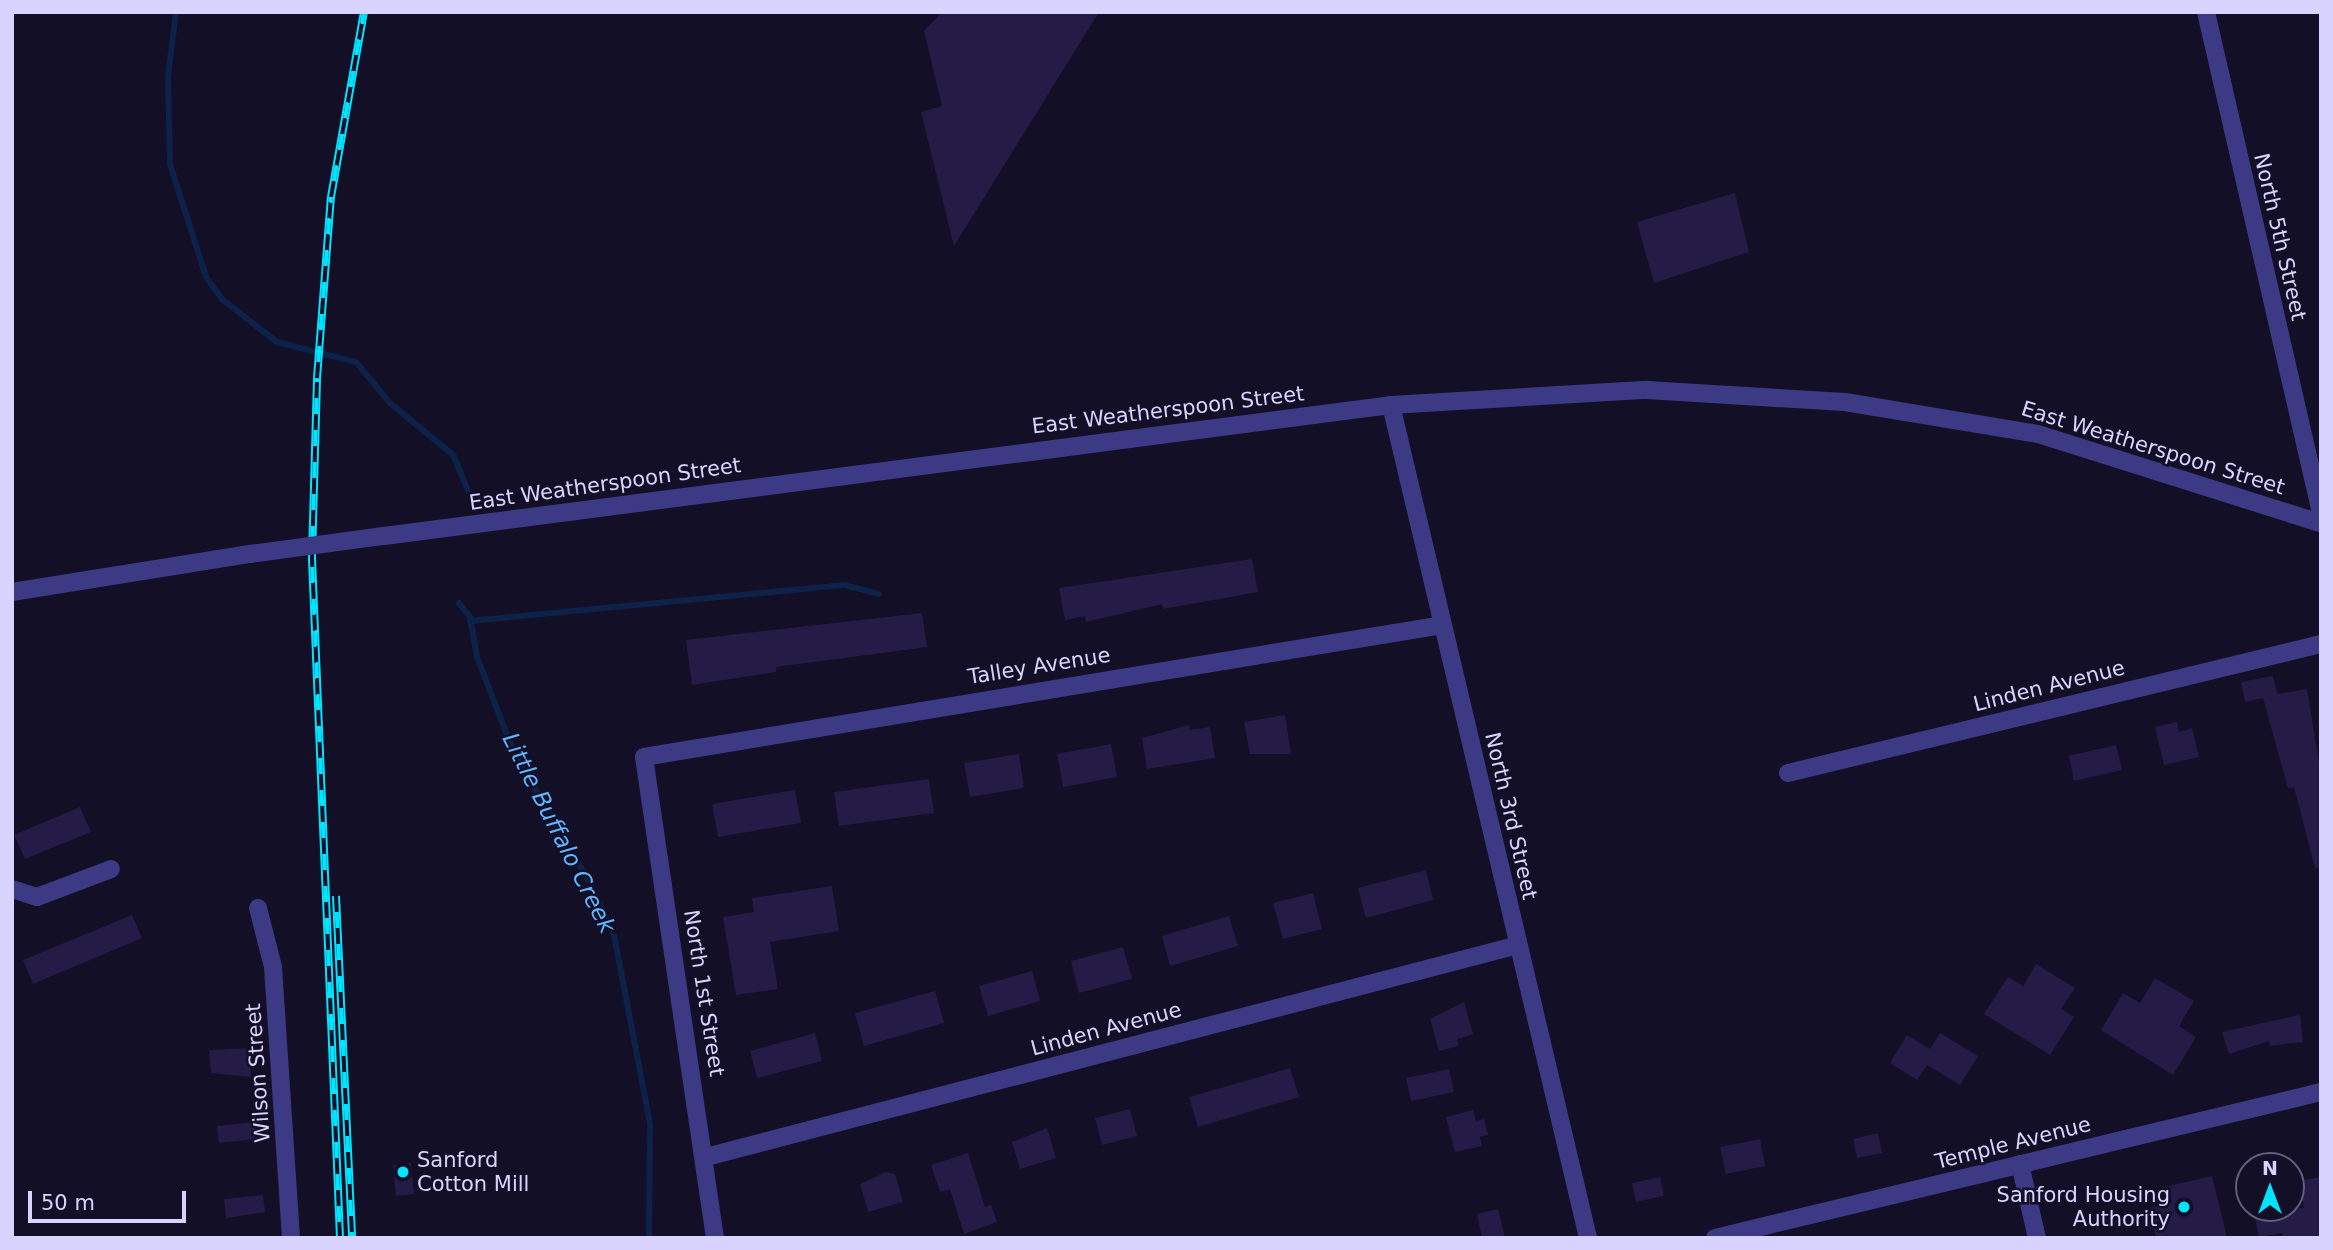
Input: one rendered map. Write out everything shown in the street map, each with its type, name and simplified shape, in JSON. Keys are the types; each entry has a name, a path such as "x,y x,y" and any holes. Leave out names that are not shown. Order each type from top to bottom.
{"street":[{"name":"North 5th Street","path":"2206,12 2321,513"},
{"name":"East Weatherspoon Street","path":"12,592 250,554 1391,405 1647,390 1845,402 2038,434 2321,523"},
{"name":"North 3rd Street","path":"1391,405 1588,1238"},
{"name":"Talley Avenue","path":"644,757 1442,625"},
{"name":"Linden Avenue","path":"1788,773 2321,644"},
{"name":"North 1st Street","path":"644,757 706,1157 715,1238"},
{"path":"12,889 37,897 111,869"},
{"name":"Wilson Street","path":"258,908 273,967 291,1238"},
{"name":"Linden Avenue","path":"706,1157 1518,945"},
{"name":"Temple Avenue","path":"1715,1238 2321,1092"},
{"path":"2020,1164 2037,1238"}],"building":[{"path":"942,12 1099,12 954,246 921,112 942,106 924,31"},
{"path":"1735,193 1749,252 1654,283 1637,222"},
{"path":"1252,559 1258,592 1163,609 1162,604 1086,622 1085,616 1065,620 1059,588"},
{"path":"922,613 927,647 776,667 776,672 692,685 686,640"},
{"path":"2273,676 2277,694 2307,689 2321,775 2321,867 2315,868 2294,787 2288,788 2263,698 2245,702 2241,682"},
{"path":"1285,715 1291,754 1250,754 1244,722"},
{"path":"2177,722 2179,732 2192,728 2199,757 2164,765 2155,727"},
{"path":"1189,725 1190,730 1210,727 1215,758 1147,769 1142,738"},
{"path":"1111,744 1117,777 1063,787 1057,754"},
{"path":"2116,745 2122,770 2074,781 2069,756"},
{"path":"1019,754 1024,788 970,797 964,763"},
{"path":"929,779 934,813 839,826 834,792"},
{"path":"795,790 801,823 718,837 712,804"},
{"path":"80,807 91,832 25,859 14,835"},
{"path":"1426,870 1433,900 1366,918 1358,888"},
{"path":"832,886 839,931 770,942 778,989 736,995 723,917 754,912 752,898"},
{"path":"1313,893 1322,929 1283,939 1273,903"},
{"path":"132,915 142,938 33,984 23,960"},
{"path":"1229,916 1238,946 1170,966 1162,936"},
{"path":"1123,947 1132,979 1079,993 1071,961"},
{"path":"2036,964 2075,988 2061,1009 2074,1017 2050,1055 1984,1014 2008,977 2023,986"},
{"path":"1032,971 1040,1001 988,1016 979,986"},
{"path":"2155,978 2194,1001 2179,1026 2196,1037 2173,1075 2101,1030 2123,993 2140,1003"},
{"path":"935,991 944,1023 864,1046 855,1013"},
{"path":"1464,1002 1473,1034 1457,1039 1459,1046 1439,1051 1430,1019"},
{"path":"2300,1015 2303,1042 2270,1046 2269,1041 2229,1054 2222,1032"},
{"path":"815,1033 822,1061 757,1078 750,1051"},
{"path":"1940,1033 1978,1056 1960,1085 1927,1065 1917,1080 1890,1063 1907,1035 1930,1049"},
{"path":"249,1048 251,1077 211,1073 209,1050"},
{"path":"1290,1068 1299,1097 1198,1127 1189,1097"},
{"path":"1449,1069 1454,1092 1411,1101 1406,1078"},
{"path":"1130,1109 1137,1136 1102,1145 1095,1118"},
{"path":"1473,1110 1476,1121 1484,1119 1488,1135 1480,1137 1482,1146 1455,1152 1446,1117"},
{"path":"255,1122 257,1139 219,1143 217,1126"},
{"path":"1047,1128 1056,1158 1020,1169 1012,1142"},
{"path":"1878,1133 1882,1153 1857,1158 1853,1139"},
{"path":"1760,1139 1765,1166 1726,1174 1720,1147"},
{"path":"968,1153 985,1207 991,1205 997,1222 964,1234 950,1189 940,1192 931,1165"},
{"name":"Sanford Cotton Mill","path":"411,1163 414,1194 396,1196 393,1165"},
{"path":"886,1172 895,1174 903,1202 868,1212 860,1184"},
{"name":"Sanford Housing Authority","path":"2212,1176 2227,1238 2156,1238 2149,1208 2172,1203 2168,1186"},
{"path":"1660,1177 1664,1196 1636,1202 1632,1183"},
{"path":"2321,1177 2321,1238 2284,1238 2282,1233 2259,1237 2256,1222 2305,1222 2305,1180"},
{"path":"263,1195 265,1212 226,1218 224,1199"},
{"path":"1498,1209 1505,1238 1482,1238 1477,1214"}],"waterway":[{"name":"Little Buffalo Creek","path":"176,12 168,76 170,164 206,277 223,300 277,342 356,362 390,403 453,455 468,491"},
{"path":"470,621 845,585 879,594"},
{"name":"Little Buffalo Creek","path":"459,603 470,617 477,657 514,753 590,883 614,935 650,1124 649,1238"}],"railway":[{"path":"340,1238 312,558 317,378 331,197 364,12"},
{"path":"336,896 352,1238"}],"place":[{"name":"Sanford Cotton Mill","path":"403,1172"},
{"name":"Sanford Housing Authority","path":"2184,1207"}]}
